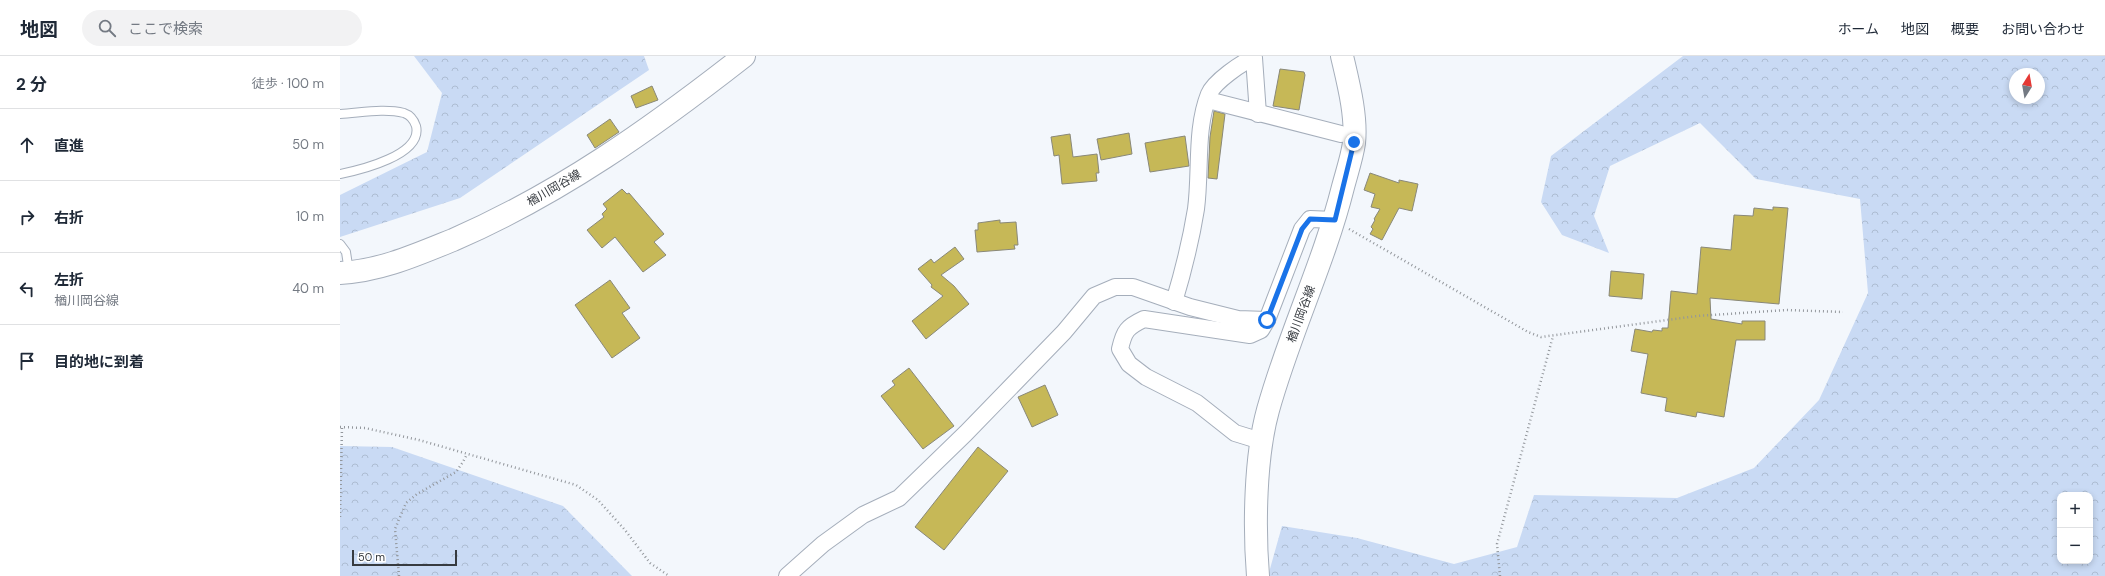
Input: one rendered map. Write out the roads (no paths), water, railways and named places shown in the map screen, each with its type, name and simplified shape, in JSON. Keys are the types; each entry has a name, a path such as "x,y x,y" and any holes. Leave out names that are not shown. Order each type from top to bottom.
{"main road":[{"name":"楢川岡谷線","path":"344,273 379,268 404,260 480,228 524,206 602,161 671,114 744,56"},
{"name":"楢川岡谷線","path":"1258,576 1257,514 1261,441 1281,366 1335,220 1354,142 1351,94 1342,56"}],"street":[{"path":"1174,302 1196,209 1198,163 1210,93 1215,85 1245,61 1254,58 1258,114"},
{"path":"1208,100 1341,134"},
{"path":"1261,441 1235,433 1197,403 1146,377 1129,364 1120,349 1123,335 1131,326 1144,319 1250,335 1260,330 1267,320 1302,229 1310,219 1335,220"},
{"path":"787,576 822,544 863,515 899,498 966,433 1064,332 1094,296 1115,286 1133,287 1174,302 1238,319 1267,320"}],"lane":[{"path":"340,114 392,111 406,114 411,117 414,122 416,137 410,145 395,156 372,166 340,174"},
{"path":"340,244 346,252 344,273"}]}
